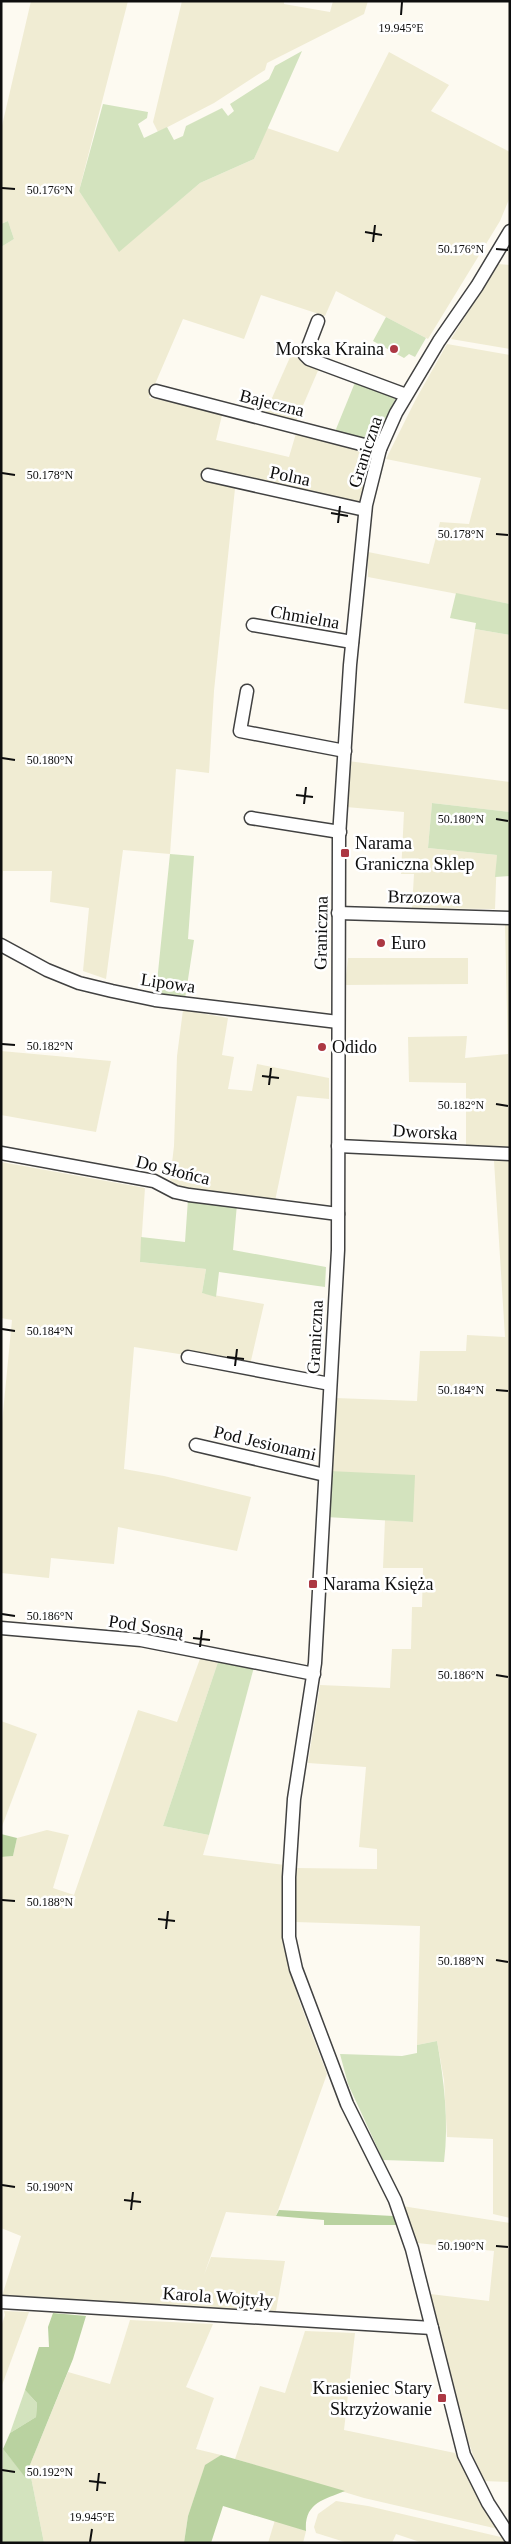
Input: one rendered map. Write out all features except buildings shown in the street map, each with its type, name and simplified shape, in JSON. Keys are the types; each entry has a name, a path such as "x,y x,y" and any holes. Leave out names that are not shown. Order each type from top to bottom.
{"street":[{"name":"Graniczna","path":"510,231 406,395 380,449 365,510 352,642 340,832 338,913 338,1214 330,1384 314,1674 294,1799 289,1937 296,1969 347,2104 398,2208 412,2249 464,2455 488,2503 510,2537"},
{"path":"318,321 305,355 310,359 406,395"},
{"name":"Bajeczna","path":"156,391 380,449"},
{"name":"Polna","path":"208,475 365,510"},
{"name":"Chmielna","path":"253,625 352,642"},
{"path":"247,691 240,731 344,751"},
{"path":"251,818 340,832"},
{"name":"Brzozowa","path":"338,913 510,918"},
{"name":"Lipowa","path":"1,945 71,980 112,991 155,1000 338,1022"},
{"name":"Dworska","path":"338,1146 510,1154"},
{"name":"Do Słońca","path":"1,1153 154,1181 175,1192 189,1195 338,1214"},
{"path":"188,1357 330,1384"},
{"name":"Pod Jesionami","path":"196,1445 325,1475"},
{"name":"Pod Sosną","path":"1,1628 142,1640 314,1674"},
{"name":"Karola Wojtyły","path":"1,2302 432,2328"}],"shaded area":[{"path":"31,1 128,1 79,191 119,251 200,183 254,159 267,128 338,152 389,52 449,85 431,111 510,152 510,197 500,221 428,339 336,291 325,316 261,295 244,339 183,319 149,398 223,411 216,440 289,457 297,430 372,450 359,504 236,479 214,691 209,773 176,769 170,854 123,850 106,979 83,971 89,908 50,902 52,871 3,871 1,889 1,247 14,239 8,221 1,224 1,130"},
{"path":"182,1 284,1 284,4 330,12 333,1 368,1 364,14 267,63 265,70 214,103 158,132 153,122"},
{"path":"498,264 510,265 510,349 451,339"},
{"path":"447,344 510,355 510,604 368,577 368,552 429,564 440,522 469,524 481,478 386,459 416,399"},
{"path":"291,355 320,366 295,424 264,416"},
{"path":"475,629 510,635 510,710 464,703"},
{"path":"348,761 510,782 510,812 432,803 428,848 497,855 495,909 412,908 414,874 401,874 404,812 346,807"},
{"path":"505,925 510,926 510,1150 466,1147 466,1083 409,1082 408,1037 467,1036 465,1058 508,1054"},
{"path":"348,958 468,958 468,984 345,985"},
{"path":"183,1010 228,1018 222,1055 234,1057 228,1089 252,1091 257,1064 329,1078 329,1099 297,1096 275,1201 182,1189 170,1180 174,1146 177,1056"},
{"path":"1,1051 111,1061 96,1132 1,1115"},
{"path":"494,1161 510,1161 510,2218 493,2214 493,2139 447,2137 444,2080 437,2041 417,2045 420,1926 295,1922 296,1868 377,1869 377,1849 359,1847 366,1767 308,1763 320,1685 390,1688 392,1649 411,1649 412,1607 422,1607 423,1568 383,1568 385,1520 413,1522 329,1471 335,1398 417,1401 420,1351 466,1351 467,1335 505,1337"},
{"path":"1,1162 145,1188 140,1262 206,1269 202,1293 264,1304 250,1365 134,1347 124,1469 164,1476 251,1497 237,1551 118,1527 114,1564 51,1558 49,1578 1,1573 1,1433 12,1320 1,1318"},
{"path":"201,1656 219,1659 163,1826 209,1835 203,1855 285,1865 283,1945 300,2003 327,2074 276,2216 226,2212 204,2275 211,2257 285,2261 276,2311 2,2296 21,2236 1,2228 1,1857 13,1856 17,1838 47,1830 69,1835 53,1888 74,1895 138,1710 177,1722"},
{"path":"1,1721 37,1734 1,1829"},
{"path":"402,2206 510,2223 510,2482 482,2481 460,2417 430,2294 489,2301 494,2251 417,2243"},
{"path":"4,2311 29,2312 1,2388 1,2327 5,2315"},
{"path":"130,2320 213,2324 186,2387 214,2398 196,2449 221,2455 205,2466 188,2516 184,2543 44,2543 29,2467 68,2372 110,2384"},
{"path":"305,2331 355,2333 344,2430 455,2453 498,2529 364,2498 235,2459 260,2386 285,2393"},
{"path":"336,2501 368,2506 505,2538 508,2543 423,2543 396,2534 392,2543 348,2543 316,2533 314,2527 318,2514"},
{"path":"275,2520 306,2531 303,2543 268,2543"}],"green space":[{"path":"302,51 254,159 200,183 119,252 79,191 103,104 148,112 147,118 138,124 144,138 167,127 174,140 183,136 186,126 222,108 228,116 234,111 230,104 269,79 275,66"},
{"path":"8,221 14,239 1,247 1,224"},
{"path":"386,317 426,338 415,357 409,354 404,358 373,341"},
{"path":"356,380 397,395 375,444 334,434"},
{"path":"456,593 510,604 510,635 475,629 476,623 450,618"},
{"path":"432,803 510,812 510,876 495,877 497,855 428,848"},
{"path":"170,854 194,856 188,939 194,940 185,999 156,992"},
{"path":"188,1199 237,1204 233,1250 326,1267 325,1287 219,1272 216,1297 202,1293 206,1269 140,1262 141,1237 185,1242"},
{"path":"329,1471 415,1475 413,1522 326,1517"},
{"path":"219,1659 254,1667 209,1835 163,1826"},
{"path":"1,1834 17,1838 13,1856 1,1857"},
{"path":"437,2041 445,2101 444,2162 383,2160 348,2084 340,2054 402,2056 417,2053 417,2045"},
{"path":"279,2210 393,2216 399,2225 324,2225 324,2220 276,2216"},
{"path":"53,2313 86,2316 73,2359 25,2477 3,2449 10,2433 36,2417 37,2403 25,2390 39,2347 49,2347 48,2327"},
{"path":"25,2390 37,2403 36,2417 10,2433"},
{"path":"3,2449 25,2476 29,2467 44,2543 1,2543"},
{"path":"221,2455 345,2491 322,2500 312,2508 308,2514 306,2531 223,2506 211,2543 184,2543 188,2516 205,2465"}],"place":[{"name":"Morska Kraina","path":"394,349"},
{"name":"Narama Graniczna Sklep","path":"345,853"},
{"name":"Euro","path":"381,943"},
{"name":"Odido","path":"322,1047"},
{"name":"Narama Księża","path":"313,1584"},
{"name":"Krasieniec Stary Skrzyżowanie","path":"442,2398"}]}
